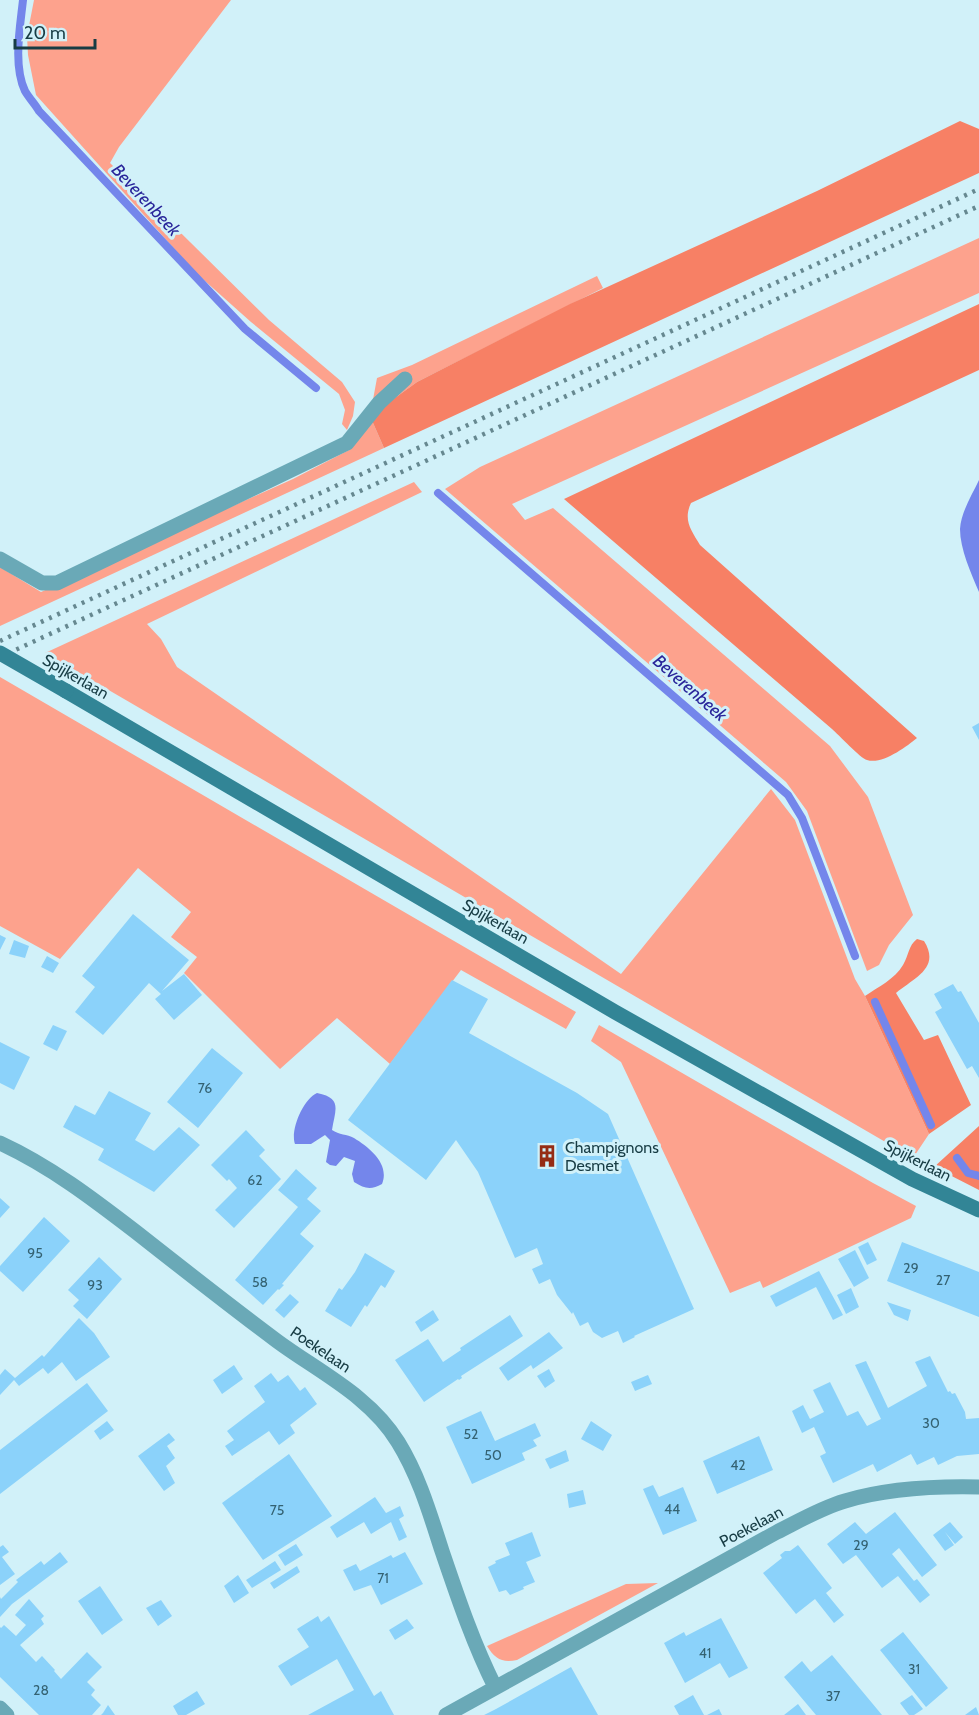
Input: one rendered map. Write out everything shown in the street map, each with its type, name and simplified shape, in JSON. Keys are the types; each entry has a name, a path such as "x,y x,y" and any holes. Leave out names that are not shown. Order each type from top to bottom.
{"street":[{"path":"0,559 42,583 57,583 347,443 379,403 405,379"},
{"name":"Spijkerlaan","path":"0,653 656,1035 912,1179 979,1210"},
{"name":"Poekelaan","path":"0,1143 24,1154 78,1187 279,1342 348,1389 375,1413 397,1440 414,1470 460,1604 478,1652 495,1687"},
{"name":"Poekelaan","path":"446,1715 777,1532 821,1510 868,1495 918,1488 979,1487"},
{"path":"0,1708 8,1715"}],"shaded area":[{"path":"34,0 231,0 119,147 110,163 269,320 342,382 355,402 353,416 347,430 342,424 345,410 339,394 251,322 196,273 36,95 28,55 27,36"},
{"path":"960,121 979,129 979,173 384,448 370,416 417,382 570,304 817,191"},
{"path":"979,238 979,293 512,504 525,520 553,508 830,746 868,797 913,915 889,945 879,965 867,971 807,811 786,782 445,489 480,467"},
{"path":"597,276 603,288 417,382 370,416 377,378 412,365"},
{"path":"979,304 979,370 691,503 689,509 689,525 700,545 917,738 887,758 867,760 564,499"},
{"path":"370,416 384,448 0,626 0,567 41,592 293,479 349,450"},
{"path":"414,482 422,492 147,624 161,639 177,667 621,974 771,789 795,820 855,979 929,1134 913,1158 45,653"},
{"path":"0,677 576,1012 566,1029 461,970 390,1064 337,1018 280,1069 184,973 197,957 171,937 191,912 138,868 60,959 0,926"},
{"path":"917,939 924,941 928,950 927,965 923,972 896,993 924,1040 938,1035 971,1105 929,1134 865,996 896,974"},
{"path":"599,1025 916,1206 911,1218 763,1288 760,1281 730,1293 621,1062 591,1041"},
{"path":"979,1126 979,1190 934,1167"},
{"path":"658,1583 517,1660 499,1659 487,1646 626,1584"}],"water":[{"path":"979,480 979,592 964,553 960,529 965,510"},
{"path":"317,1093 331,1098 334,1102 332,1130 354,1138 377,1157 383,1170 382,1184 368,1188 354,1182 352,1174 355,1161 344,1157 336,1166 326,1162 330,1140 325,1135 311,1144 295,1144 294,1131 299,1116 307,1102"}],"building":[{"path":"979,723 979,740 972,727"},
{"path":"133,914 189,960 162,991 184,974 202,995 174,1020 155,999 161,994 149,983 103,1035 75,1012 95,987 82,976"},
{"path":"0,935 6,938 0,950"},
{"path":"14,940 29,946 25,958 9,954"},
{"path":"47,956 59,963 53,973 41,967"},
{"name":"Champignons Desmet","path":"452,980 488,999 469,1033 577,1093 608,1114 694,1309 623,1343 618,1331 602,1338 593,1332 588,1322 580,1326 573,1312 572,1314 557,1295 550,1279 539,1284 532,1269 543,1264 537,1248 515,1258 478,1172 456,1140 426,1180 348,1120"},
{"path":"953,984 958,992 961,991 979,1023 979,1078 972,1066 967,1069 935,1012 942,1008 934,994"},
{"path":"53,1025 67,1031 57,1051 43,1044"},
{"path":"0,1042 30,1057 14,1090 0,1083"},
{"path":"212,1048 243,1073 198,1128 167,1102"},
{"path":"109,1091 151,1113 135,1140 154,1151 179,1127 200,1145 154,1192 98,1160 104,1149 63,1127 75,1105 95,1115"},
{"path":"246,1130 265,1150 259,1156 281,1179 234,1228 215,1210 237,1188 211,1165"},
{"path":"296,1169 317,1188 307,1199 321,1211 300,1234 314,1246 282,1284 284,1285 263,1305 235,1280 298,1207 278,1190"},
{"path":"0,1198 10,1207 0,1218"},
{"path":"44,1217 70,1241 23,1292 0,1271 0,1266"},
{"path":"868,1242 877,1260 867,1265 858,1247"},
{"path":"902,1242 979,1272 979,1317 887,1281"},
{"path":"855,1250 869,1278 854,1287 838,1259"},
{"path":"365,1253 395,1271 385,1288 381,1285 351,1327 325,1311 339,1288 342,1290 355,1272"},
{"path":"99,1257 122,1279 87,1319 73,1306 79,1300 68,1290"},
{"path":"819,1271 843,1315 833,1320 816,1287 776,1307 770,1296"},
{"path":"851,1288 859,1307 846,1314 837,1295"},
{"path":"290,1294 299,1302 284,1318 275,1310"},
{"path":"887,1302 911,1310 908,1321 894,1315"},
{"path":"433,1310 439,1320 421,1332 415,1322"},
{"path":"510,1315 523,1336 424,1402 395,1360 428,1339 443,1362"},
{"path":"79,1318 94,1333 110,1357 76,1381 62,1362 48,1374 43,1368 19,1386 14,1380 0,1395 0,1375 5,1369 15,1378 42,1355 44,1357"},
{"path":"549,1332 563,1348 533,1369 531,1365 508,1381 499,1368"},
{"path":"930,1356 948,1392 955,1393 965,1412 966,1419 979,1418 979,1454 957,1456 938,1465 934,1457 917,1465 911,1454 877,1472 873,1464 833,1483 820,1456 826,1453 814,1427 802,1433 792,1411 803,1405 810,1419 824,1412 813,1390 830,1382 847,1416 858,1411 867,1426 881,1419 855,1365 866,1361 888,1408 927,1386 915,1362"},
{"path":"234,1365 243,1379 222,1394 213,1380"},
{"path":"549,1369 555,1381 545,1388 537,1376"},
{"path":"271,1373 278,1382 288,1375 300,1391 305,1387 317,1404 290,1425 295,1433 279,1445 269,1431 232,1456 225,1446 234,1440 227,1431 265,1402 254,1386"},
{"path":"648,1375 652,1384 635,1391 631,1382"},
{"path":"87,1383 108,1411 0,1494 0,1450"},
{"path":"481,1411 495,1441 535,1423 541,1436 533,1440 537,1446 522,1453 525,1460 472,1484 446,1427"},
{"path":"107,1421 114,1430 100,1440 94,1431"},
{"path":"591,1421 612,1435 603,1451 581,1439"},
{"path":"169,1433 175,1440 167,1446 175,1458 166,1466 175,1483 164,1491 138,1456"},
{"path":"759,1436 773,1470 717,1494 703,1461"},
{"path":"566,1450 569,1461 550,1469 545,1459"},
{"path":"289,1454 332,1516 263,1560 222,1503"},
{"path":"653,1485 659,1497 683,1487 697,1521 663,1535 643,1489"},
{"path":"583,1490 586,1504 569,1508 567,1494"},
{"path":"375,1497 386,1513 400,1506 404,1516 399,1519 407,1537 399,1541 391,1522 371,1534 364,1522 337,1538 330,1527"},
{"path":"895,1512 937,1565 922,1577 899,1548 892,1554 914,1581 917,1579 930,1595 920,1603 898,1576 882,1588 856,1555 843,1564 827,1544 855,1522 866,1534"},
{"path":"950,1522 963,1537 955,1544 945,1532 954,1545 945,1551 933,1535"},
{"path":"532,1532 541,1556 526,1562 535,1582 510,1595 506,1590 499,1592 488,1567 496,1563 495,1561 510,1555 505,1543"},
{"path":"296,1544 303,1555 285,1566 278,1555"},
{"path":"3,1545 9,1552 2,1557 15,1574 0,1585 0,1547"},
{"path":"798,1545 832,1588 826,1593 844,1615 834,1623 815,1599 796,1614 763,1573 782,1558 780,1555 785,1551 790,1551"},
{"path":"60,1552 68,1562 12,1604 0,1617 0,1597 1,1599 18,1582 16,1580 41,1561 44,1565"},
{"path":"405,1552 423,1584 381,1605 371,1585 354,1591 343,1570 356,1564 360,1571 391,1555 393,1558"},
{"path":"275,1561 281,1570 252,1588 246,1580"},
{"path":"297,1566 300,1572 274,1589 270,1583"},
{"path":"238,1575 249,1593 234,1603 224,1586"},
{"path":"100,1586 123,1620 102,1635 78,1601"},
{"path":"29,1599 44,1616 41,1619 44,1624 20,1645 36,1662 42,1656 61,1679 87,1652 102,1667 87,1682 95,1690 91,1695 101,1705 92,1715 39,1715 0,1677 0,1627 4,1625 16,1636 26,1625 15,1615"},
{"path":"161,1600 172,1616 158,1626 146,1608"},
{"path":"318,1616 321,1622 329,1616 374,1696 381,1691 394,1715 308,1715 354,1690 337,1659 291,1686 278,1666 309,1647 297,1629"},
{"path":"721,1618 748,1668 729,1678 720,1663 685,1683 664,1643 684,1632 686,1636"},
{"path":"407,1619 414,1628 395,1640 389,1630"},
{"path":"903,1632 948,1688 926,1707 880,1650"},
{"path":"832,1655 882,1715 816,1715 784,1677 802,1661 811,1672"},
{"path":"571,1667 598,1715 484,1715 496,1709"},
{"path":"197,1691 205,1704 186,1715 178,1715 173,1706"},
{"path":"693,1695 704,1715 679,1715 674,1706"},
{"path":"912,1695 923,1709 914,1715 909,1715 900,1703"},
{"path":"798,1704 806,1715 784,1715"},
{"path":"108,1705 115,1715 101,1715 103,1713"},
{"path":"976,1707 979,1715 965,1715"},
{"path":"719,1709 722,1715 707,1715"}],"waterway":[{"name":"Beverenbeek","path":"23,0 18,46 19,70 25,91 39,111 245,329 316,388"},
{"name":"Beverenbeek","path":"438,493 788,795 802,818 855,956"},
{"name":"Beverenbeek","path":"875,1002 931,1125"},
{"name":"Beverenbeek","path":"957,1158 968,1173 979,1176"}],"railway":[{"path":"0,641 979,189"},
{"path":"0,657 979,206"}],"place":[{"name":"Champignons Desmet","path":"547,1156"}]}
